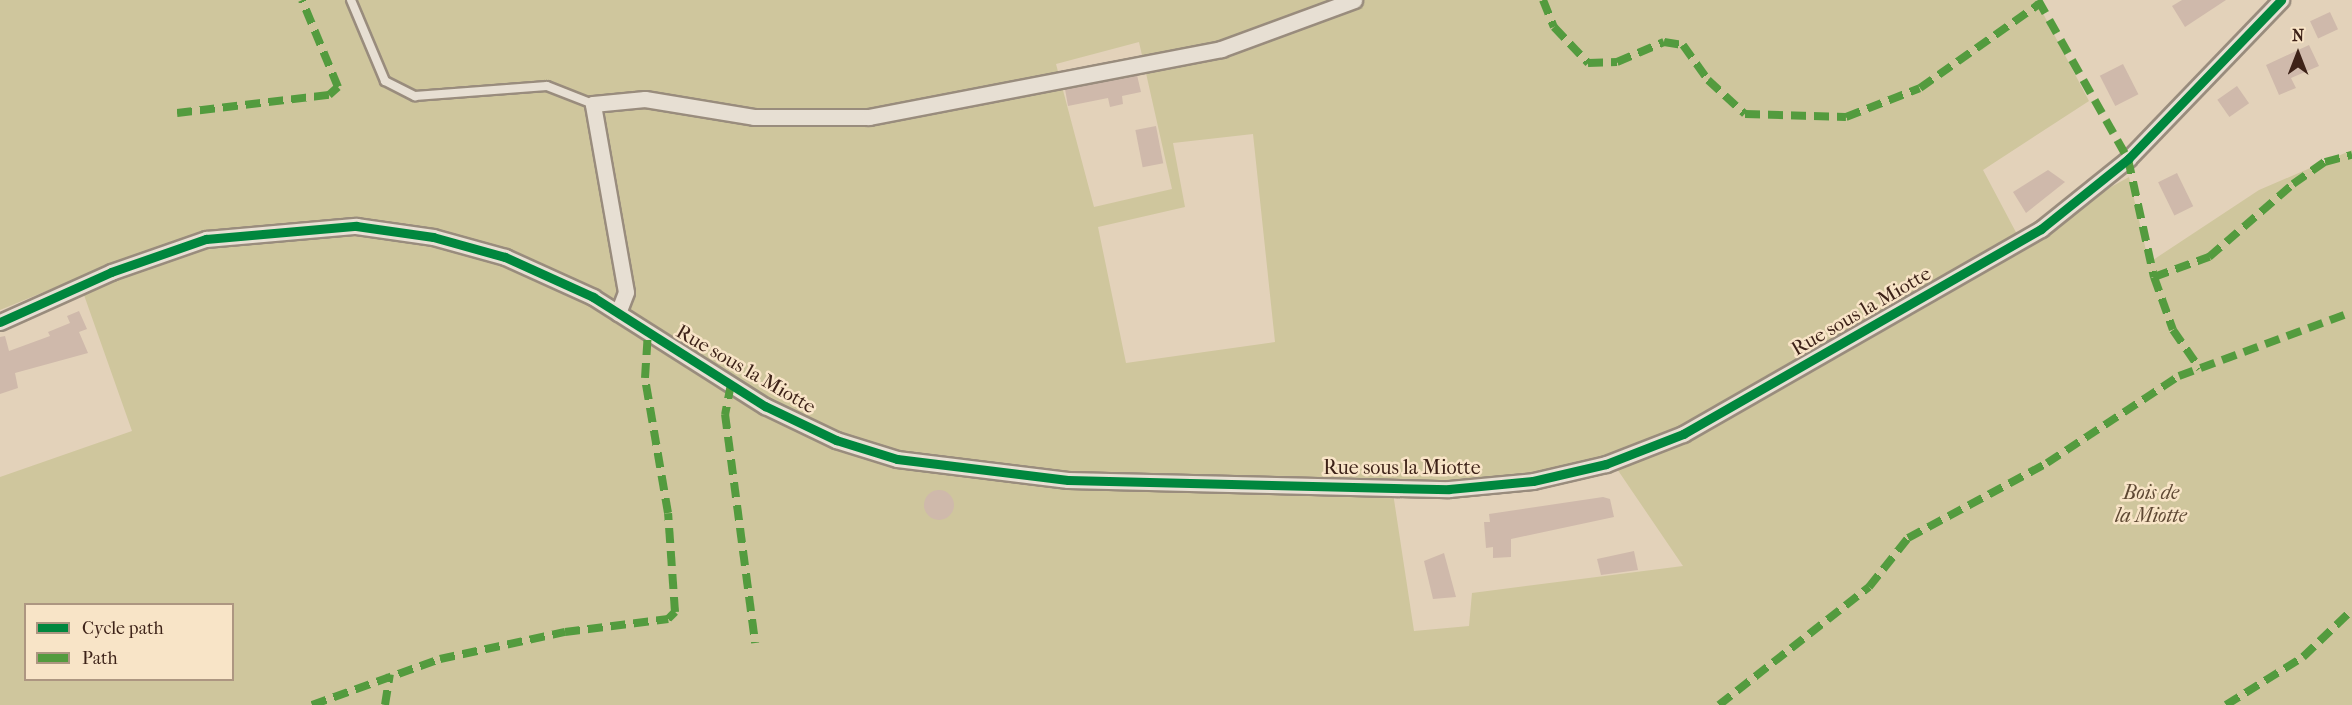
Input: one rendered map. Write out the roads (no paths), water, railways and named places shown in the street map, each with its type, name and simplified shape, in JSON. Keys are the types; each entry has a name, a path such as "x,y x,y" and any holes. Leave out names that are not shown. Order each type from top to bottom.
{"street":[{"path":"618,313 626,292 593,104 645,99 754,117 869,117 1221,49 1354,0"},
{"name":"Rue sous la Miotte","path":"0,322 111,272 206,238 282,229 356,226 432,237 505,257 593,297 765,406 836,441 897,459 1068,480 1449,489 1533,481 1606,464 1683,434 2041,229 2128,159 2281,0"}],"lane":[{"path":"351,0 385,81 415,96 547,86 593,104"}],"park label":[{"name":"Bois de la Miotte","path":"2151,504"}]}
